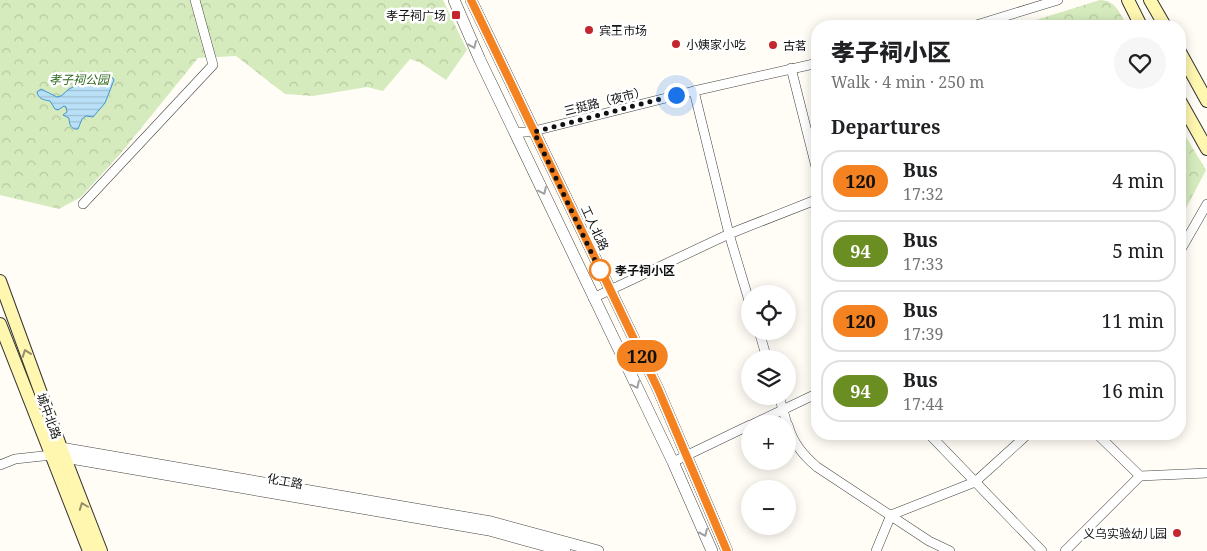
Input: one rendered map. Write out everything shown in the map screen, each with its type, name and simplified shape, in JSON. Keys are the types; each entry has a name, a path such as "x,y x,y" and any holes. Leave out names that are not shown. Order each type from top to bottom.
{"main road":[{"path":"1128,0 1139,20"},
{"path":"1150,0 1162,20"},
{"path":"1186,63 1207,101"},
{"path":"1186,114 1207,149"},
{"name":"城中北路","path":"0,281 89,551"},
{"name":"城中北路","path":"0,324 101,551"}],"street":[{"path":"83,204 212,65 195,0"},
{"path":"454,0 480,60 673,462 712,551"},
{"name":"工人北路","path":"471,0 658,389 727,551"},
{"path":"993,20 1058,0"},
{"name":"三挺路（夜市）","path":"516,133 534,132 694,91 811,64"},
{"path":"791,68 811,147"},
{"path":"694,91 729,234 744,285"},
{"path":"593,298 729,234 811,202"},
{"path":"1186,241 1207,204"},
{"path":"773,415 811,397"},
{"path":"781,405 784,415"},
{"path":"673,462 741,429"},
{"path":"935,440 1042,551"},
{"path":"876,551 891,515 975,482 1021,440"},
{"path":"1103,440 1140,476"},
{"path":"796,444 803,455 817,467 929,541 950,551"},
{"name":"化工路","path":"56,451 489,530 565,551"},
{"name":"化工路","path":"0,466 15,459 56,451 491,522 598,551"},
{"path":"1065,551 1140,476 1207,473"}],"green space":[{"name":"孝子祠公园","path":"0,0 443,0 467,50 446,80 421,63 410,59 383,91 367,87 313,96 285,94 236,56 198,58 121,153 81,197 59,209 0,195"},
{"path":"1100,0 1114,5 1124,20 1036,20"},
{"path":"1186,137 1206,170 1186,208"}],"water":[{"path":"104,72 110,74 114,80 105,103 93,117 86,116 82,119 78,129 72,128 69,118 63,115 67,112 66,107 64,106 58,110 55,109 50,101 42,99 37,92 41,89 57,97 61,96 69,89"}],"bus line":[{"name":"120","path":"471,0 658,389 727,551"}],"place":[{"name":"孝子祠广场","path":"456,15"},
{"name":"宾王市场","path":"589,30"},
{"name":"小姨家小吃","path":"676,44"},
{"name":"古茗","path":"773,45"},
{"name":"孝子祠小区","path":"600,270"},
{"name":"义乌实验幼儿园","path":"1177,533"}],"route":[{"path":"600,270 601,273 534,132 676,95"}]}
